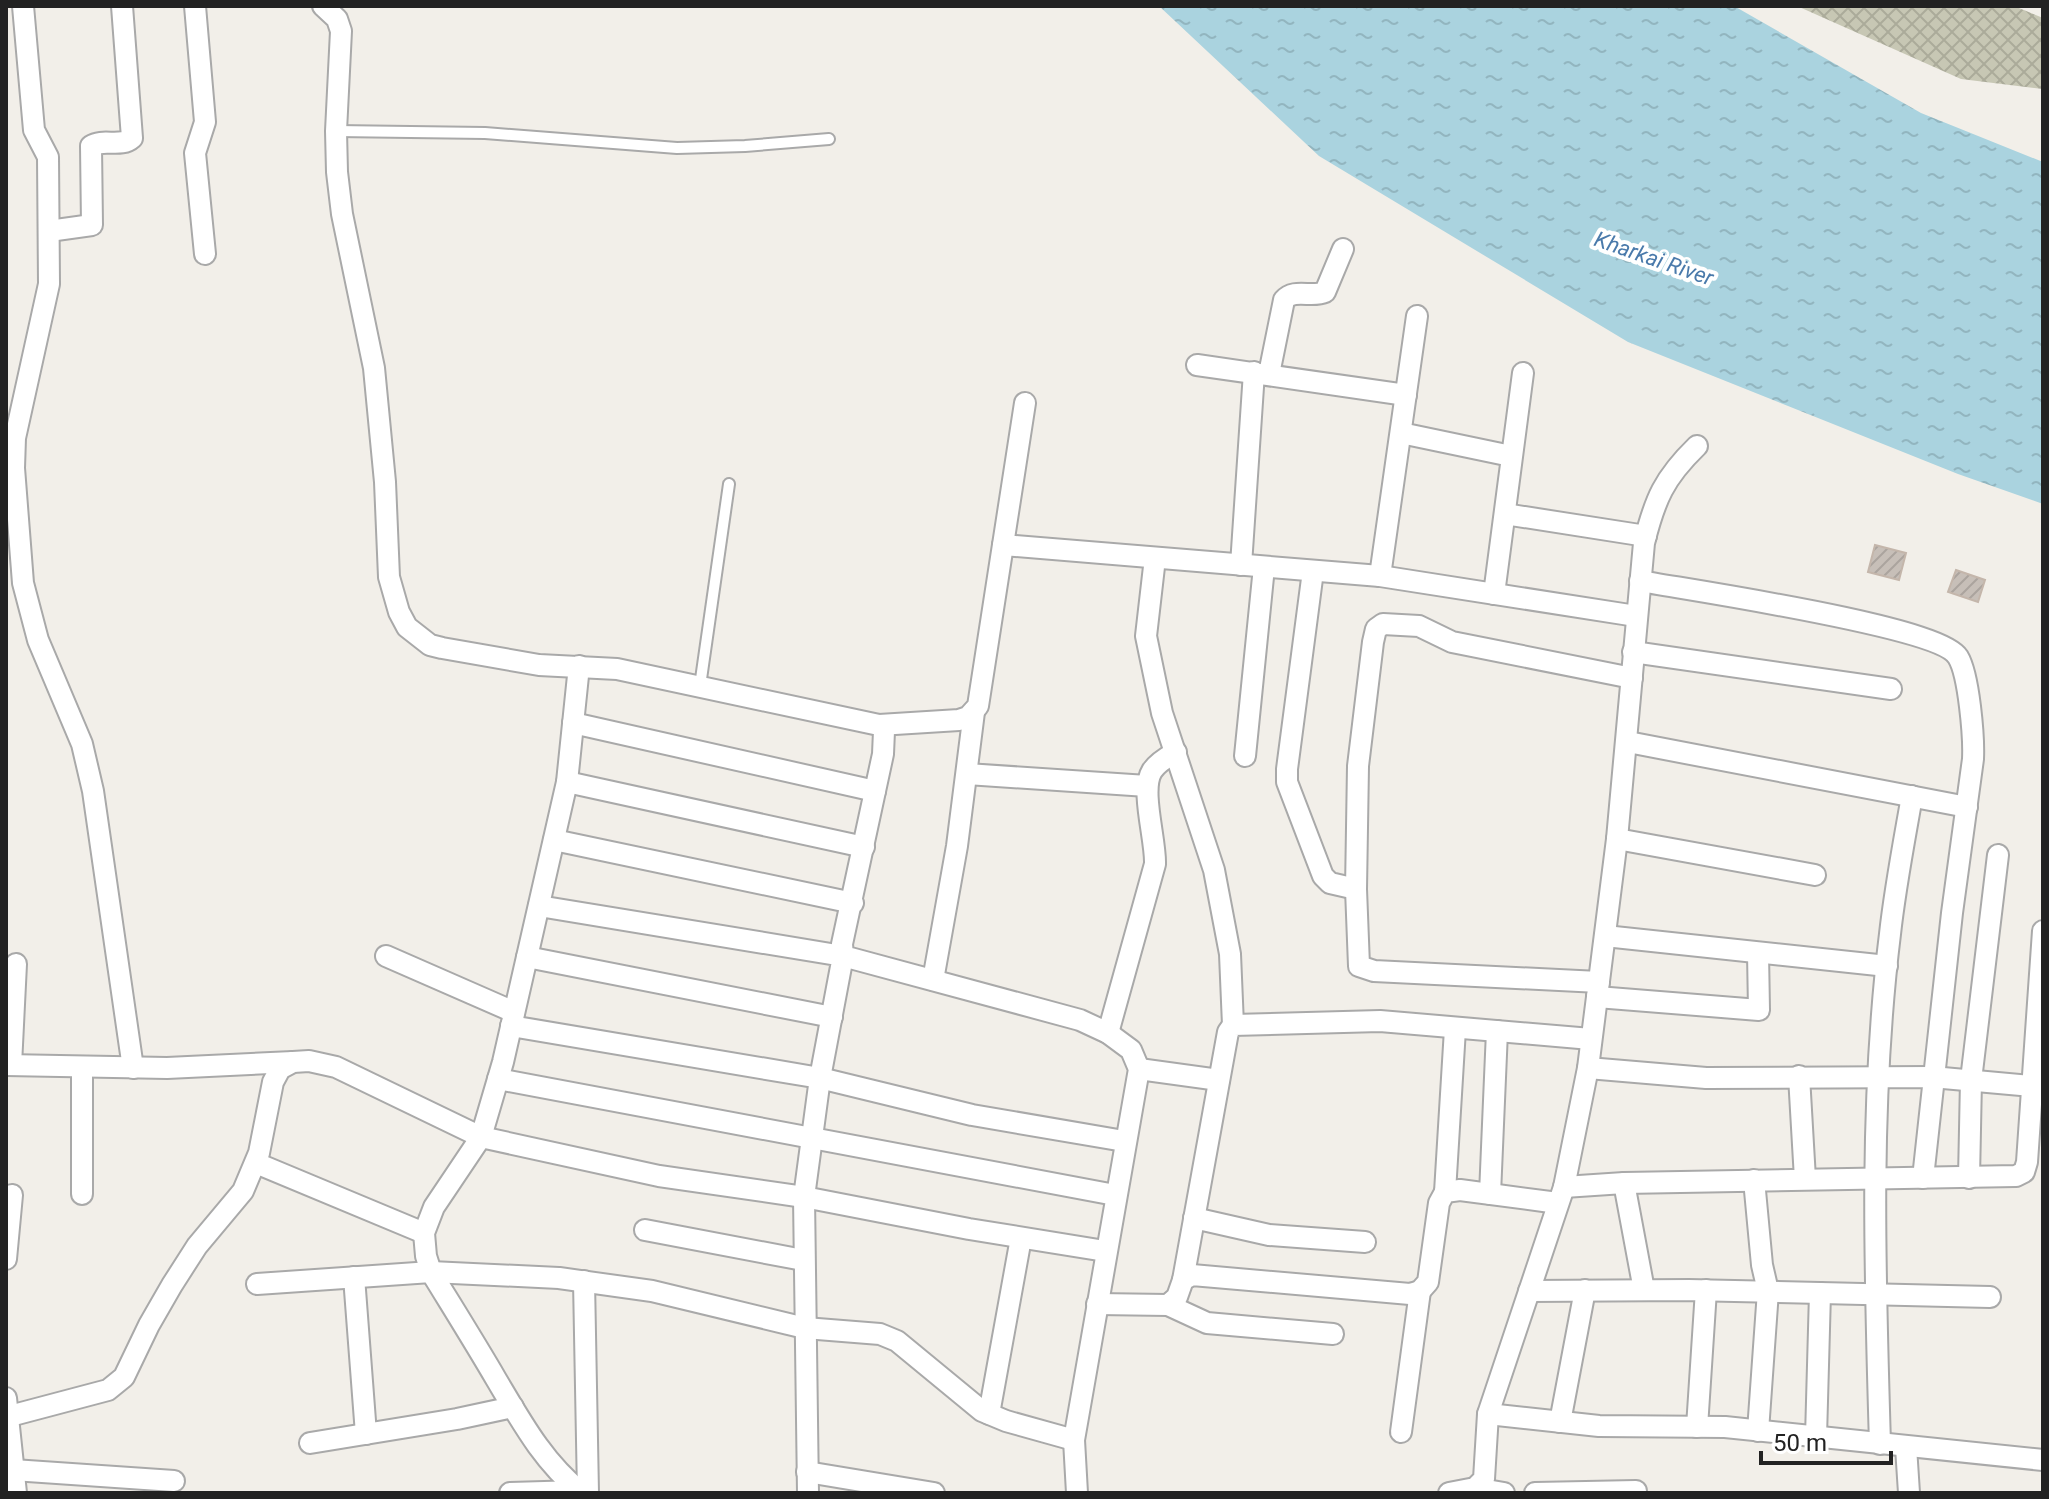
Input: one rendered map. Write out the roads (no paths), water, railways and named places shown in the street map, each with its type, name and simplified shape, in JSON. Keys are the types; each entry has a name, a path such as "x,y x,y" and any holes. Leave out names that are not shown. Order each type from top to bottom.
{"street":[{"path":"23,6 34,130 48,157 49,284 15,438 11,484 23,583 38,640 82,744 93,791 133,1068"},
{"path":"49,231 92,225 91,146 98,142 124,143 132,138 122,6"},
{"path":"195,6 205,122 195,153 205,254"},
{"path":"323,6 337,19 342,42 336,131 337,172 342,214 374,368 385,482 389,577 399,612 407,627 430,645 539,665 617,669 879,725 951,721 968,717 978,706 1025,403"},
{"path":"1241,565 1262,373 1284,300 1293,294 1317,295 1325,292 1343,249"},
{"path":"1380,576 1417,316"},
{"path":"1197,365 1406,395"},
{"path":"1494,594 1523,373"},
{"path":"1401,433 1511,456"},
{"path":"1460,1491 1484,1479 1488,1414 1561,1195 1588,1068 1628,742 1636,616 1646,536 1660,489 1676,466 1697,446"},
{"path":"1505,514 1646,536"},
{"path":"1003,545 1380,576 1636,616"},
{"path":"1155,558 1146,636 1162,713 1214,870 1230,954 1233,1025 1228,1032 1183,1280 1177,1297 1168,1305"},
{"path":"1245,756 1264,567"},
{"path":"1313,571 1291,725 1287,782 1323,876 1330,883 1356,889"},
{"path":"1640,581 1882,625 1931,639 1947,646 1957,655 1974,739 1932,1077 1923,1178"},
{"path":"1632,678 1452,642 1419,626 1383,624 1376,629 1358,766 1356,889 1359,966 1364,970 1598,989 1759,1010 1758,953"},
{"path":"1633,652 1891,689"},
{"path":"579,666 567,782 498,1079 481,1137 434,1207 424,1233 431,1272 513,1407 542,1454 564,1479 583,1492"},
{"path":"933,980 967,774 974,712"},
{"path":"573,723 875,791"},
{"path":"808,1493 804,1197 820,1078 843,956 842,944 875,791 884,731 879,725"},
{"path":"1628,742 1967,807"},
{"path":"1108,1033 1155,864 1147,786 1150,774 1157,765 1176,752"},
{"path":"967,774 1147,786"},
{"path":"567,782 864,847"},
{"path":"1880,1444 1874,1178 1879,1076 1889,935 1912,796"},
{"path":"1617,839 1815,875"},
{"path":"554,840 853,903"},
{"path":"1969,1178 1971,1080 1998,855"},
{"path":"539,906 843,956 1080,1020 1108,1033 1131,1050 1139,1069 1074,1440 1077,1493"},
{"path":"1445,1192 1561,1195 1624,1183 2016,1176 2024,1172 2027,1162 2037,1086 2043,931"},
{"path":"1605,936 1887,966"},
{"path":"386,956 513,1019 820,1078 972,1115 1124,1141"},
{"path":"527,957 832,1017"},
{"path":"16,964 9,1065 133,1068 309,1061 336,1067 481,1137 659,1176 804,1197 1105,1251"},
{"path":"1233,1025 1347,1020 1591,1039"},
{"path":"1183,1280 1192,1275 1410,1294 1420,1291 1428,1282 1439,1203 1445,1192 1455,1029"},
{"path":"1490,1194 1497,1031"},
{"path":"16,1493 7,1411 108,1390 118,1385 172,1285 197,1246 243,1191 256,1163 273,1082 280,1069 293,1062"},
{"path":"82,1068 82,1194"},
{"path":"1588,1068 1706,1078 1932,1077 2037,1086"},
{"path":"1139,1069 1219,1080"},
{"path":"1799,1076 1805,1179"},
{"path":"498,1079 1115,1195"},
{"path":"256,1163 424,1233"},
{"path":"1754,1180 1762,1265 1768,1291 1758,1431"},
{"path":"1624,1183 1644,1290"},
{"path":"6,1259 12,1195"},
{"path":"1194,1218 1269,1235 1365,1242"},
{"path":"645,1230 803,1260"},
{"path":"989,1414 1021,1238"},
{"path":"257,1284 431,1272 559,1278 652,1291 805,1328 890,1336 971,1403 989,1414 1074,1440"},
{"path":"354,1277 366,1434"},
{"path":"583,1492 584,1281"},
{"path":"1560,1422 1585,1290"},
{"path":"1529,1291 1706,1290 1990,1297"},
{"path":"1697,1427 1706,1290"},
{"path":"1401,1432 1420,1291"},
{"path":"1816,1437 1820,1293"},
{"path":"1097,1304 1168,1305 1207,1323 1333,1334"},
{"path":"310,1443 513,1407"},
{"path":"1488,1414 1599,1426 1758,1431 2043,1460"},
{"path":"1906,1447 1909,1493"},
{"path":"13,1470 174,1481"},
{"path":"807,1472 934,1493"},
{"path":"1460,1491 1504,1493"},
{"path":"1535,1493 1636,1491"},
{"path":"510,1493 583,1492"}],"lane":[{"path":"336,131 485,133 677,148 829,139"},
{"path":"700,686 729,484"}],"water":[{"name":"Kharkai River","path":"1159,6 1734,6 1921,113 2043,162 2043,504 1958,474 1628,342 1319,156"}]}
